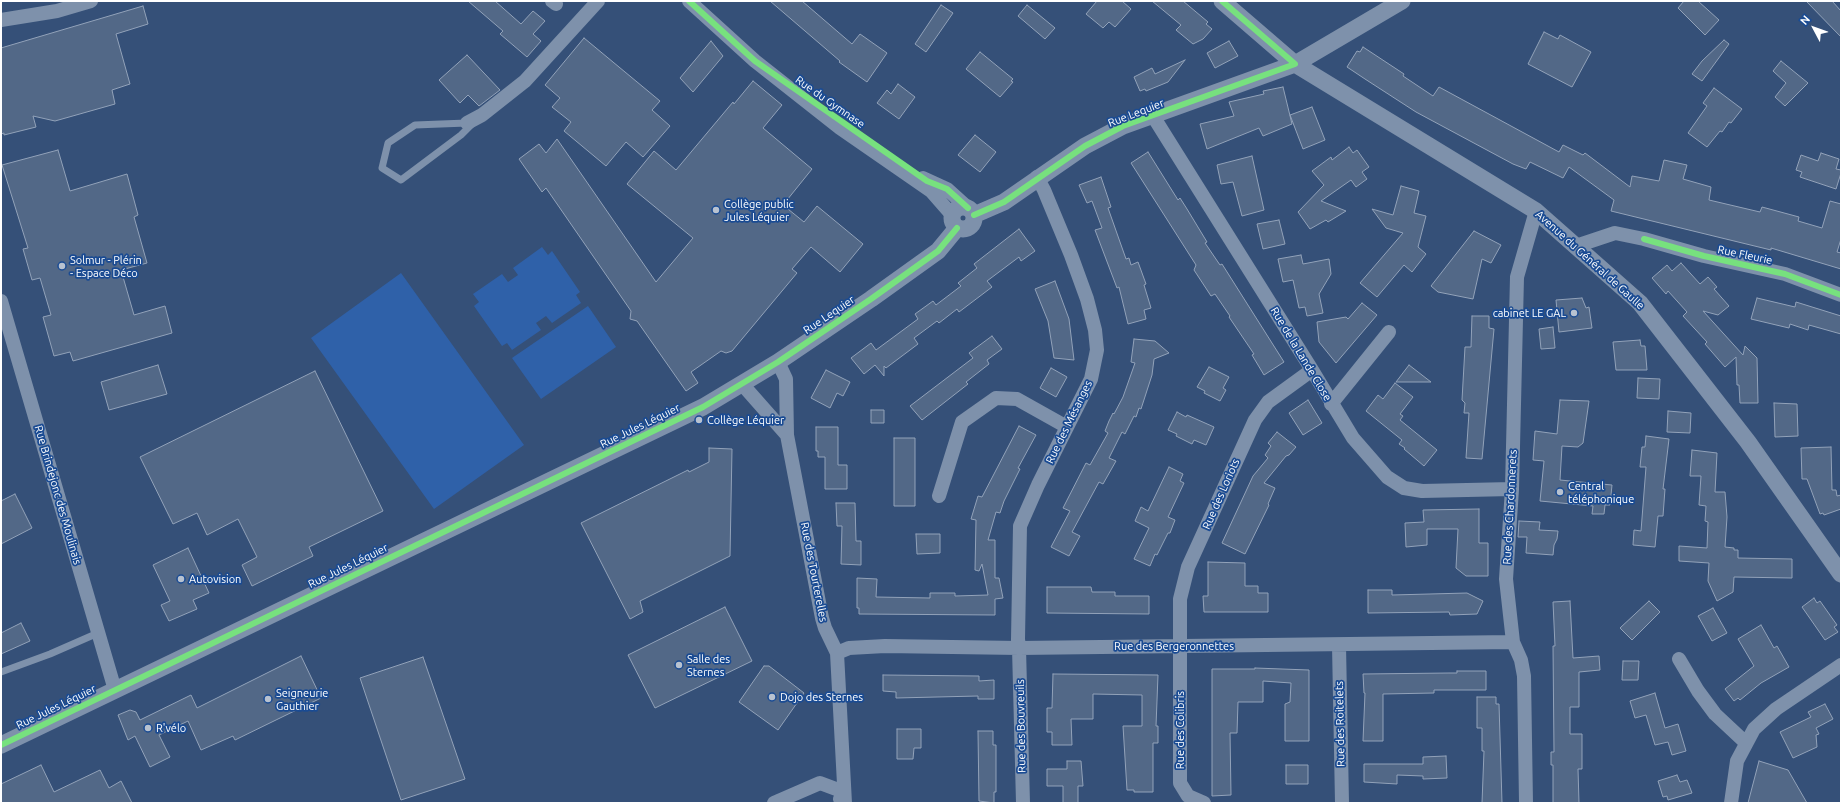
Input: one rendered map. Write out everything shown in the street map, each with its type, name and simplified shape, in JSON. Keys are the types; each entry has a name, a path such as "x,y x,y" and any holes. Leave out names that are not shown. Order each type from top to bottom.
{"street":[{"path":"1,20 57,11 91,1"},
{"path":"467,123 482,115 525,82 598,1"},
{"name":"Rue du Gymnase","path":"689,1 754,62 840,128 931,191 954,222"},
{"name":"Avenue du Général de Gaulle","path":"1222,1 1296,64 1536,211 1645,308 1748,442 1841,574"},
{"name":"Rue Lequier","path":"971,211 1004,202 1037,177 1085,146 1123,126 1296,64 1402,1"},
{"name":"Rue du Gymnase","path":"754,62 927,181 947,189 971,211"},
{"name":"Rue de la Lande Close","path":"1153,116 1312,370 1352,438 1387,477 1404,488 1422,491 1512,489"},
{"name":"Rue des Mésanges","path":"1020,648 1018,639 1020,526 1038,485 1091,379 1097,350 1095,330 1071,256 1044,190 1037,177"},
{"path":"954,222 965,229 971,226 974,219 971,211"},
{"name":"Rue des Chardonnerets","path":"1526,803 1524,676 1513,642 1506,579 1512,489 1517,277 1536,211"},
{"name":"Rue Lequier","path":"704,407 778,362 871,299 938,251 954,222"},
{"name":"Rue Fleurie","path":"1576,246 1615,233 1644,239 1704,256 1785,274 1841,295"},
{"name":"Rue Brindejonc des Moulinais","path":"1,301 115,690"},
{"path":"1331,404 1389,332"},
{"name":"Rue des Tourterelles","path":"778,362 786,379 787,435 822,618 837,653 842,799"},
{"name":"Rue des Loriots","path":"1179,645 1180,599 1188,567 1255,420 1268,402 1312,370"},
{"path":"742,384 787,435"},
{"path":"939,496 962,422 996,398 1016,399 1067,427"},
{"name":"Rue Jules Léquier","path":"1,745 704,407"},
{"name":"Rue des Bergeronnettes","path":"837,653 849,648 885,646 1020,648 1513,642"},
{"name":"Rue des Colibris","path":"1179,645 1180,783 1188,796 1204,803"},
{"name":"Rue des Roitelets","path":"1339,645 1342,803"},
{"name":"Rue des Bouvreuils","path":"1020,648 1023,803"},
{"path":"1679,659 1698,691 1715,714 1746,743"},
{"path":"1731,803 1737,761 1754,729 1776,709 1841,666"},
{"path":"774,803 820,783 842,799"}],"lane":[{"path":"467,123 415,125 388,143 382,168 401,180 461,136 482,115"},
{"path":"1,672 50,654 98,633"}],"shaded area":[{"path":"542,247 548,255 552,251 580,292 576,295 581,303 552,323 546,316 536,323 541,330 512,350 507,343 502,346 474,306 479,302 473,294 502,274 508,282 518,275 513,268"},
{"path":"401,273 524,445 434,509 311,338"},
{"path":"588,306 616,347 541,399 512,358"}],"building":[{"path":"468,1 495,1 521,24 533,11 545,21 533,34 541,41 527,57 500,34 503,31"},
{"path":"770,1 802,1 852,44 860,34 887,53 867,82 839,62 840,61"},
{"path":"1097,1 1122,1 1131,9 1115,27 1109,22 1103,28 1086,14"},
{"path":"1152,1 1183,1 1208,22 1206,24 1212,29 1203,39 1193,44 1176,30 1181,25"},
{"path":"1684,1 1698,1 1719,20 1705,35 1678,8"},
{"path":"1806,1 1832,1 1841,11 1841,37"},
{"path":"941,5 953,13 926,52 915,44"},
{"path":"1027,5 1055,28 1045,39 1018,16"},
{"path":"143,6 148,24 116,34 130,84 112,90 115,104 55,121 33,116 36,127 4,135 4,133 1,134 1,48"},
{"path":"1544,32 1558,39 1560,35 1591,52 1572,87 1528,64"},
{"path":"584,38 660,101 652,110 670,126 643,157 626,142 606,166 564,131 571,122 552,107 560,98 545,85"},
{"path":"1724,40 1729,44 1702,81 1692,74 1702,61"},
{"path":"711,41 723,56 693,92 680,78"},
{"path":"1229,41 1238,56 1215,68 1207,53"},
{"path":"1363,47 1404,74 1403,76 1433,96 1439,87 1559,152 1563,145 1583,155 1585,153 1630,187 1632,176 1659,181 1664,160 1687,165 1683,179 1711,187 1709,200 1760,212 1762,207 1799,217 1798,221 1822,228 1830,201 1841,204 1841,239 1837,252 1841,253 1841,269 1771,248 1771,250 1611,211 1614,200 1569,167 1563,178 1530,162 1526,169 1513,164 1416,112 1347,67 1357,51 1360,52"},
{"path":"980,52 1013,79 1011,81 1013,82 1000,97 966,69"},
{"path":"467,55 500,90 479,106 468,95 460,103 439,80"},
{"path":"1185,60 1168,82 1146,91 1145,89 1140,91 1134,77 1152,68 1155,74"},
{"path":"1781,61 1808,83 1785,106 1775,97 1786,83 1773,71"},
{"path":"753,81 782,105 763,128 812,169 783,205 804,222 817,206 863,244 840,272 811,247 792,269 797,273 732,351 726,353 721,351 691,372 698,383 686,391 637,321 630,319 631,311 546,188 542,192 519,159 539,144 546,153 557,139 656,282 693,238 627,184 654,151 676,170 733,102 734,104"},
{"path":"898,84 915,97 899,119 877,103 887,90 891,94"},
{"path":"1283,87 1292,124 1263,136 1259,128 1207,149 1200,124 1234,116 1229,102 1264,94 1263,91"},
{"path":"1714,88 1742,109 1731,123 1729,122 1722,132 1720,131 1707,147 1688,133 1707,106 1703,103"},
{"path":"1312,107 1325,140 1303,149 1290,115"},
{"path":"975,135 996,152 980,172 958,155"},
{"path":"1349,147 1353,153 1357,150 1369,167 1362,172 1367,179 1356,187 1351,180 1321,201 1346,211 1328,222 1326,220 1310,229 1298,212 1324,185 1312,171 1331,157 1332,160"},
{"path":"58,150 70,191 127,174 138,215 134,217 147,263 121,270 134,315 165,306 172,333 73,361 70,352 54,356 43,317 51,315 40,278 32,280 23,249 28,248 2,165"},
{"path":"1148,152 1178,200 1180,198 1207,242 1205,243 1220,265 1222,264 1284,362 1264,375 1252,355 1254,354 1229,317 1230,316 1215,294 1211,296 1194,270 1196,265 1131,163"},
{"path":"1821,153 1839,159 1836,169 1841,170 1841,173 1836,189 1800,177 1802,172 1796,170 1801,155 1818,161"},
{"path":"1252,156 1264,210 1242,216 1233,182 1221,184 1217,165"},
{"path":"1101,177 1111,207 1108,208 1126,259 1129,258 1131,265 1138,262 1146,284 1144,285 1151,308 1144,310 1146,319 1128,324 1119,287 1117,288 1095,230 1102,228 1092,201 1087,203 1079,185"},
{"path":"1401,186 1419,191 1414,213 1426,216 1418,247 1426,254 1412,272 1404,265 1377,297 1360,283 1403,233 1386,228 1372,209 1393,215"},
{"path":"1279,220 1285,244 1263,249 1257,224"},
{"path":"1019,229 1035,251 1021,261 1019,257 987,281 992,287 959,312 957,309 939,323 937,321 914,338 918,344 886,368 884,366 884,376 875,365 864,374 851,358 871,343 876,350 918,319 915,314 933,301 936,305 961,286 958,283 977,268 974,264"},
{"path":"1474,231 1501,245 1491,263 1482,259 1473,299 1438,292 1431,286"},
{"path":"1301,255 1303,264 1329,259 1331,274 1319,294 1323,313 1307,316 1305,307 1299,308 1293,280 1283,282 1278,259"},
{"path":"1681,263 1700,284 1708,277 1717,287 1714,289 1729,306 1718,315 1703,311 1743,355 1745,346 1757,358 1758,403 1740,403 1739,385 1737,385 1736,357 1725,367 1705,344 1707,342 1683,316 1687,312 1668,291 1666,294 1652,278 1667,265 1672,271"},
{"path":"1055,281 1069,319 1074,360 1054,358 1048,321 1035,289"},
{"name":"cabinet LE GAL","path":"1582,298 1586,308 1589,307 1592,328 1559,332 1556,300"},
{"path":"1757,298 1795,307 1796,302 1841,316 1841,334 1809,325 1808,330 1790,324 1789,328 1751,319"},
{"path":"1362,303 1377,315 1336,363 1319,342 1317,322 1346,317 1348,319"},
{"path":"1472,316 1489,316 1489,328 1494,329 1482,459 1466,458 1469,413 1464,413 1465,403 1462,400 1465,347 1471,347"},
{"path":"1553,327 1555,348 1541,349 1539,329"},
{"path":"992,336 1002,349 987,360 989,364 966,382 968,384 922,420 910,406 973,358 969,353"},
{"path":"1134,339 1155,341 1169,353 1154,359 1152,375 1141,409 1139,408 1136,417 1134,416 1125,434 1122,432 1109,458 1116,461 1103,484 1099,482 1072,532 1080,536 1069,556 1051,547 1070,511 1063,508 1086,463 1090,465 1108,433 1105,431 1109,421 1123,397 1135,363 1131,362"},
{"path":"1640,340 1641,346 1645,346 1647,370 1616,370 1613,342"},
{"path":"158,365 167,394 109,410 101,382"},
{"path":"1409,365 1431,382 1396,382"},
{"path":"1209,367 1229,377 1223,388 1226,390 1220,401 1204,393 1205,391 1197,387"},
{"path":"1051,368 1067,377 1056,397 1040,388"},
{"path":"826,370 850,382 843,396 837,393 830,408 811,398"},
{"path":"315,371 383,511 309,547 313,556 252,586 242,565 257,557 238,519 207,535 197,513 173,524 140,457"},
{"path":"1638,378 1660,379 1659,399 1637,398"},
{"path":"1395,383 1413,397 1400,414 1403,416 1400,420 1437,450 1424,466 1399,444 1402,440 1366,411 1378,395 1383,399"},
{"path":"1308,400 1322,423 1303,435 1289,413"},
{"path":"1560,400 1589,401 1583,443 1578,447 1562,446 1560,480 1612,485 1610,505 1605,505 1604,514 1592,514 1593,506 1540,501 1544,461 1533,460 1535,431 1557,434"},
{"path":"1774,403 1797,404 1798,436 1775,437"},
{"path":"871,410 884,410 884,423 871,423"},
{"path":"1668,411 1691,413 1690,433 1667,432"},
{"path":"1177,412 1186,417 1187,415 1214,427 1206,445 1194,440 1192,444 1168,430"},
{"path":"1019,426 1036,435 1018,468 1020,469 1004,501 1000,513 996,512 988,540 995,540 995,578 999,578 1003,598 995,599 995,615 859,614 859,608 857,608 857,578 877,579 876,597 930,598 930,593 955,593 955,596 988,595 982,564 979,571 975,570 976,520 971,519 978,496 982,497"},
{"path":"816,427 838,427 838,465 847,465 847,489 825,489 825,457 818,457 818,451 816,451"},
{"path":"1277,432 1296,447 1289,455 1286,456 1264,483 1275,488 1268,504 1269,505 1245,554 1222,543 1253,476 1268,458 1265,455 1271,446 1268,443"},
{"path":"1646,436 1669,439 1663,489 1665,489 1663,516 1658,516 1655,547 1633,545 1634,530 1641,531 1646,467 1640,467 1642,447 1645,447"},
{"path":"894,438 915,438 915,506 894,506"},
{"path":"1831,447 1832,490 1836,490 1837,496 1841,495 1841,509 1824,515 1823,513 1820,514 1807,479 1802,479 1801,448"},
{"path":"709,448 732,449 730,556 640,601 643,612 630,619 581,523 688,470 689,472 709,462"},
{"path":"1692,450 1717,453 1715,492 1725,492 1727,517 1725,547 1738,550 1738,558 1792,559 1792,578 1734,577 1733,592 1717,601 1708,581 1709,563 1679,561 1679,546 1707,548 1708,522 1705,521 1706,506 1699,505 1701,476 1690,476"},
{"path":"1169,467 1183,474 1180,481 1184,483 1168,517 1175,520 1170,533 1168,533 1157,555 1155,554 1150,566 1134,559 1149,528 1135,521 1141,507 1148,511"},
{"path":"15,494 32,528 1,544 1,501"},
{"path":"836,503 855,503 856,541 861,541 861,565 841,564 842,526 837,526"},
{"path":"1479,509 1479,543 1488,543 1488,576 1466,576 1456,568 1458,529 1427,529 1427,545 1406,547 1405,523 1424,522 1423,510"},
{"path":"1519,521 1540,522 1539,530 1558,531 1553,555 1526,553 1527,537 1518,537"},
{"path":"916,534 940,534 940,553 917,554"},
{"name":"Autovision","path":"188,548 209,593 193,600 197,609 169,621 161,605 170,601 153,565"},
{"path":"1208,562 1245,563 1245,586 1258,586 1258,593 1268,593 1268,612 1204,612 1203,596 1208,596"},
{"path":"1047,587 1091,587 1092,592 1115,592 1115,596 1149,596 1149,614 1047,613"},
{"path":"1368,590 1392,590 1392,595 1467,593 1483,601 1477,614 1450,615 1449,612 1368,613"},
{"path":"1814,598 1817,603 1820,601 1837,625 1834,627 1838,632 1825,640 1802,607"},
{"path":"1570,601 1573,658 1599,656 1600,670 1579,672 1579,707 1570,707 1570,734 1582,734 1582,769 1578,769 1579,803 1553,803 1553,765 1551,765 1551,752 1554,752 1553,646 1555,646 1553,602"},
{"path":"1649,601 1660,612 1632,640 1620,628"},
{"path":"725,607 752,661 655,708 628,655"},
{"path":"1713,608 1727,633 1712,641 1698,616"},
{"path":"21,623 30,641 1,654 1,633"},
{"path":"1761,625 1774,648 1777,646 1789,667 1761,683 1740,700 1738,698 1734,701 1725,689 1754,666 1738,639"},
{"path":"301,656 321,698 235,740 233,736 201,750 188,721 159,735 170,757 150,767 135,736 128,740 118,715 130,710 136,712 140,720 191,695 197,708"},
{"path":"423,657 465,779 401,800 360,678"},
{"path":"1623,661 1639,661 1638,680 1622,680"},
{"name":"Dojo des Sternes","path":"764,666 769,666 804,693 778,730 739,702"},
{"path":"1255,668 1309,670 1309,741 1285,741 1285,704 1290,702 1291,683 1263,681 1263,702 1238,702 1237,733 1230,733 1231,795 1212,796 1212,669"},
{"path":"1457,671 1486,671 1486,690 1434,690 1434,693 1383,694 1383,741 1363,741 1365,693 1363,674 1457,673"},
{"path":"1053,674 1158,675 1156,726 1158,726 1158,743 1153,743 1153,792 1134,792 1134,790 1127,790 1123,726 1142,726 1142,695 1093,694 1093,719 1071,719 1072,745 1052,745 1052,732 1047,732 1047,708 1052,708"},
{"path":"883,675 979,676 979,681 994,680 994,699 978,699 978,696 896,698 896,692 883,691"},
{"path":"1655,693 1665,728 1678,724 1686,751 1672,755 1668,742 1655,745 1646,715 1635,718 1630,701"},
{"path":"1477,697 1496,697 1496,704 1499,704 1502,803 1482,803 1484,751 1482,751 1482,728 1477,728"},
{"path":"1825,704 1833,719 1816,728 1819,734 1816,735 1817,747 1793,758 1780,732 1811,717 1808,712"},
{"path":"897,729 921,729 921,748 914,748 913,759 897,759"},
{"path":"978,731 993,731 993,745 996,745 996,792 994,792 994,803 979,801"},
{"path":"1446,756 1447,778 1423,779 1423,776 1397,775 1397,784 1364,782 1364,764 1423,764 1423,757"},
{"path":"1067,761 1081,761 1083,786 1078,786 1078,803 1063,803 1063,786 1047,786 1047,769 1067,769"},
{"path":"1759,761 1788,770 1807,803 1748,803"},
{"path":"41,765 54,792 100,770 109,788 121,781 132,803 1,803 1,784"},
{"path":"1286,765 1308,765 1308,784 1286,784"},
{"path":"1677,775 1680,782 1687,780 1692,793 1668,800 1667,796 1663,797 1658,781"}],"cycle path":[{"path":"689,1 755,61 927,181 947,189 968,208"},
{"path":"974,215 1004,202 1085,146 1123,126 1295,64 1222,1"},
{"path":"1,745 703,407 778,362 871,299 938,251 957,228"},
{"path":"1644,239 1704,256 1785,274 1841,295"}],"place":[{"name":"Collège public Jules Léquier","path":"716,210"},
{"name":"Solmur - Plérin - Espace Déco","path":"62,266"},
{"name":"cabinet LE GAL","path":"1574,313"},
{"name":"Collège Léquier","path":"699,420"},
{"name":"Central téléphonique","path":"1560,492"},
{"name":"Autovision","path":"181,579"},
{"name":"Salle des Sternes","path":"679,665"},
{"name":"Dojo des Sternes","path":"772,697"},
{"name":"Seigneurie Gauthier","path":"268,699"},
{"name":"R'vélo","path":"148,728"}]}
